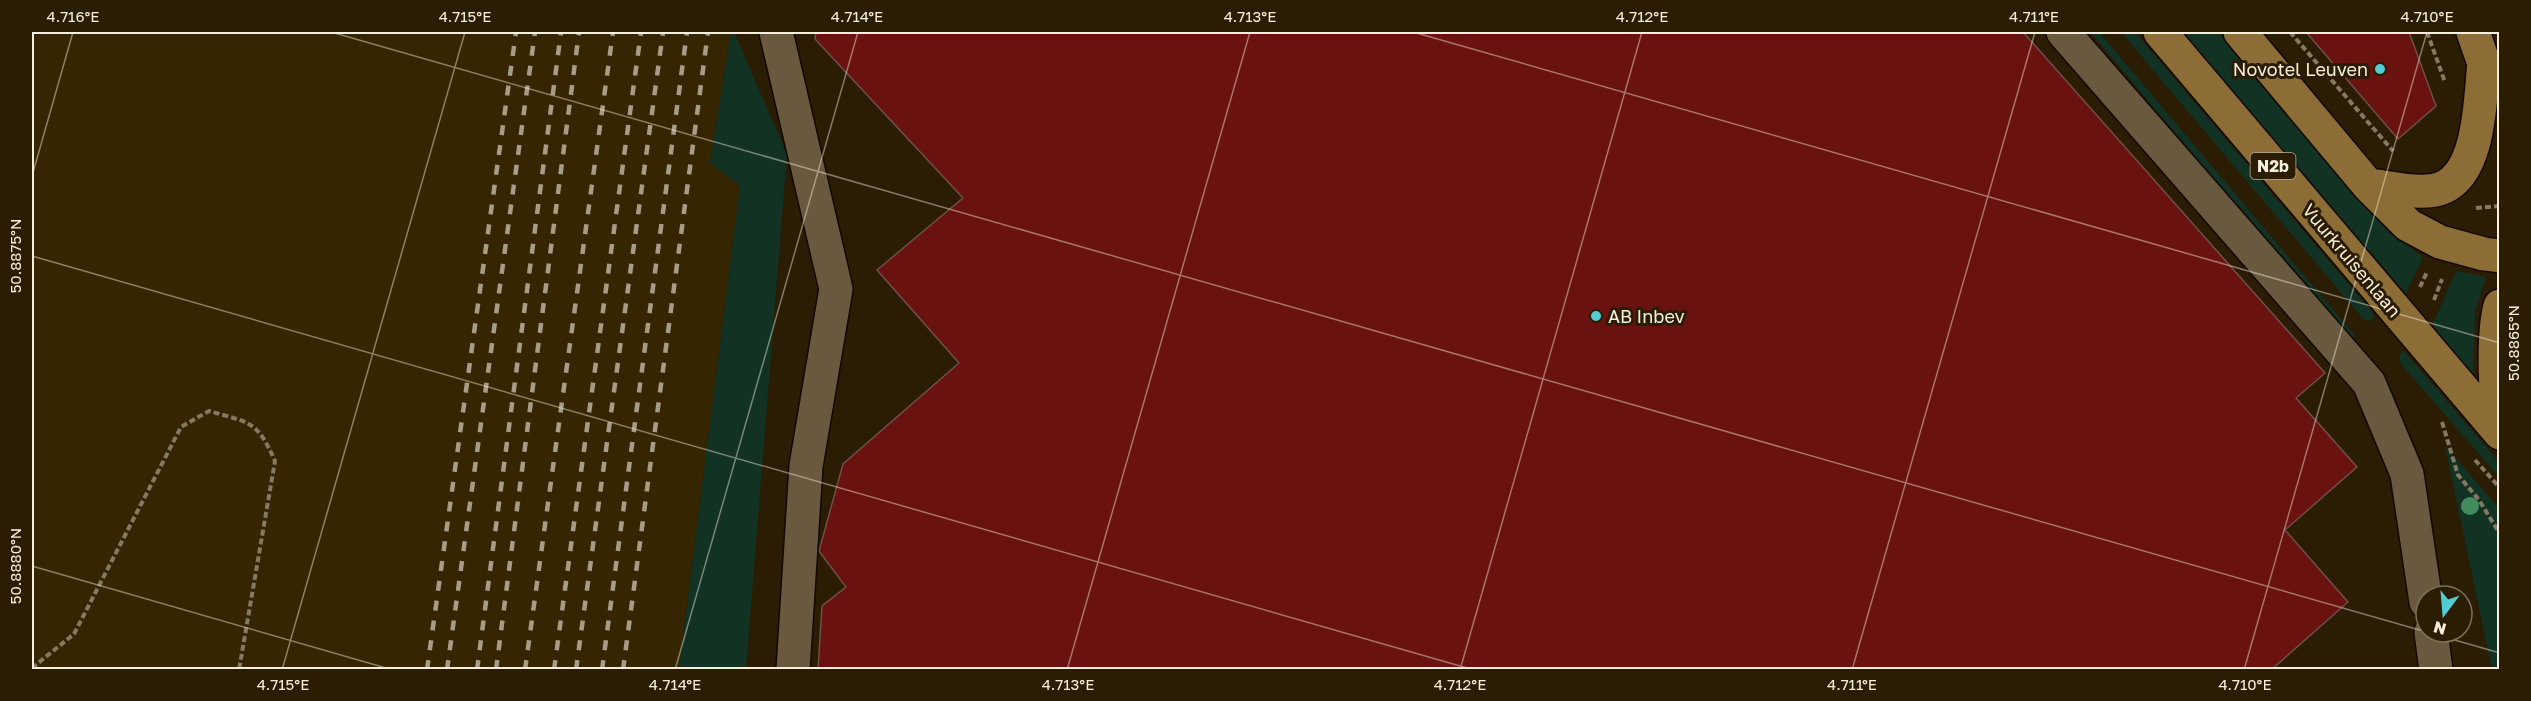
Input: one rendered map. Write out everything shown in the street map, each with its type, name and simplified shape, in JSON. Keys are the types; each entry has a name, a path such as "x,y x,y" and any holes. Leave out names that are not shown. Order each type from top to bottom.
{"main road":[{"name":"Vuurkruisenlaan","path":"2160,32 2499,433"},
{"path":"2240,32 2368,185 2408,225 2456,247 2499,256"},
{"path":"2473,32 2499,109"},
{"path":"2368,185 2411,190 2442,188 2453,180 2473,150 2484,62"},
{"path":"2499,306 2495,374 2499,409"}],"lane":[{"path":"776,32 836,289 806,465 793,669"},
{"path":"785,69 796,32"},
{"path":"2063,32 2369,383 2407,474 2423,584"},
{"path":"2433,644 2436,669"}],"path":[{"path":"2290,32 2392,151 2402,154"},
{"path":"2427,32 2447,86"},
{"path":"2411,330 2428,312 2475,208 2499,206"},
{"path":"32,668 74,634 181,427 209,411 246,421 264,435 275,461 239,669"},
{"path":"2442,421 2458,475 2479,500 2499,534"}],"shaded area":[{"path":"32,32 731,32 710,163 740,185 679,669 32,669"}],"green space":[{"path":"731,32 734,32 787,154 746,669 679,669 740,186 710,163"},
{"path":"2090,32 2099,32 2356,337 2350,341"},
{"path":"2121,32 2135,32 2374,314 2372,321 2364,320"},
{"path":"2182,32 2219,32 2388,232 2423,257 2406,294"},
{"path":"2456,271 2486,277 2475,312 2473,375 2432,326"},
{"path":"2403,350 2499,462 2499,477 2401,364 2399,357"},
{"path":"2445,446 2499,508 2499,669 2492,669"}],"building":[{"name":"AB Inbev","path":"816,32 2023,32 2325,373 2296,398 2357,467 2285,530 2348,602 2271,670 818,670 822,606 846,587 819,551 843,464 959,363 877,270 963,198 815,39"},
{"name":"Novotel Leuven","path":"2306,32 2409,32 2436,106 2398,139"}],"railway":[{"path":"427,670 516,32"},
{"path":"447,670 535,32"},
{"path":"477,670 561,32"},
{"path":"496,670 579,32"},
{"path":"525,670 613,32"},
{"path":"554,670 641,32"},
{"path":"576,670 663,32"},
{"path":"602,670 687,32"},
{"path":"623,670 708,32"}],"place":[{"name":"Novotel Leuven","path":"2380,69"},
{"name":"AB Inbev","path":"1596,316"}]}
